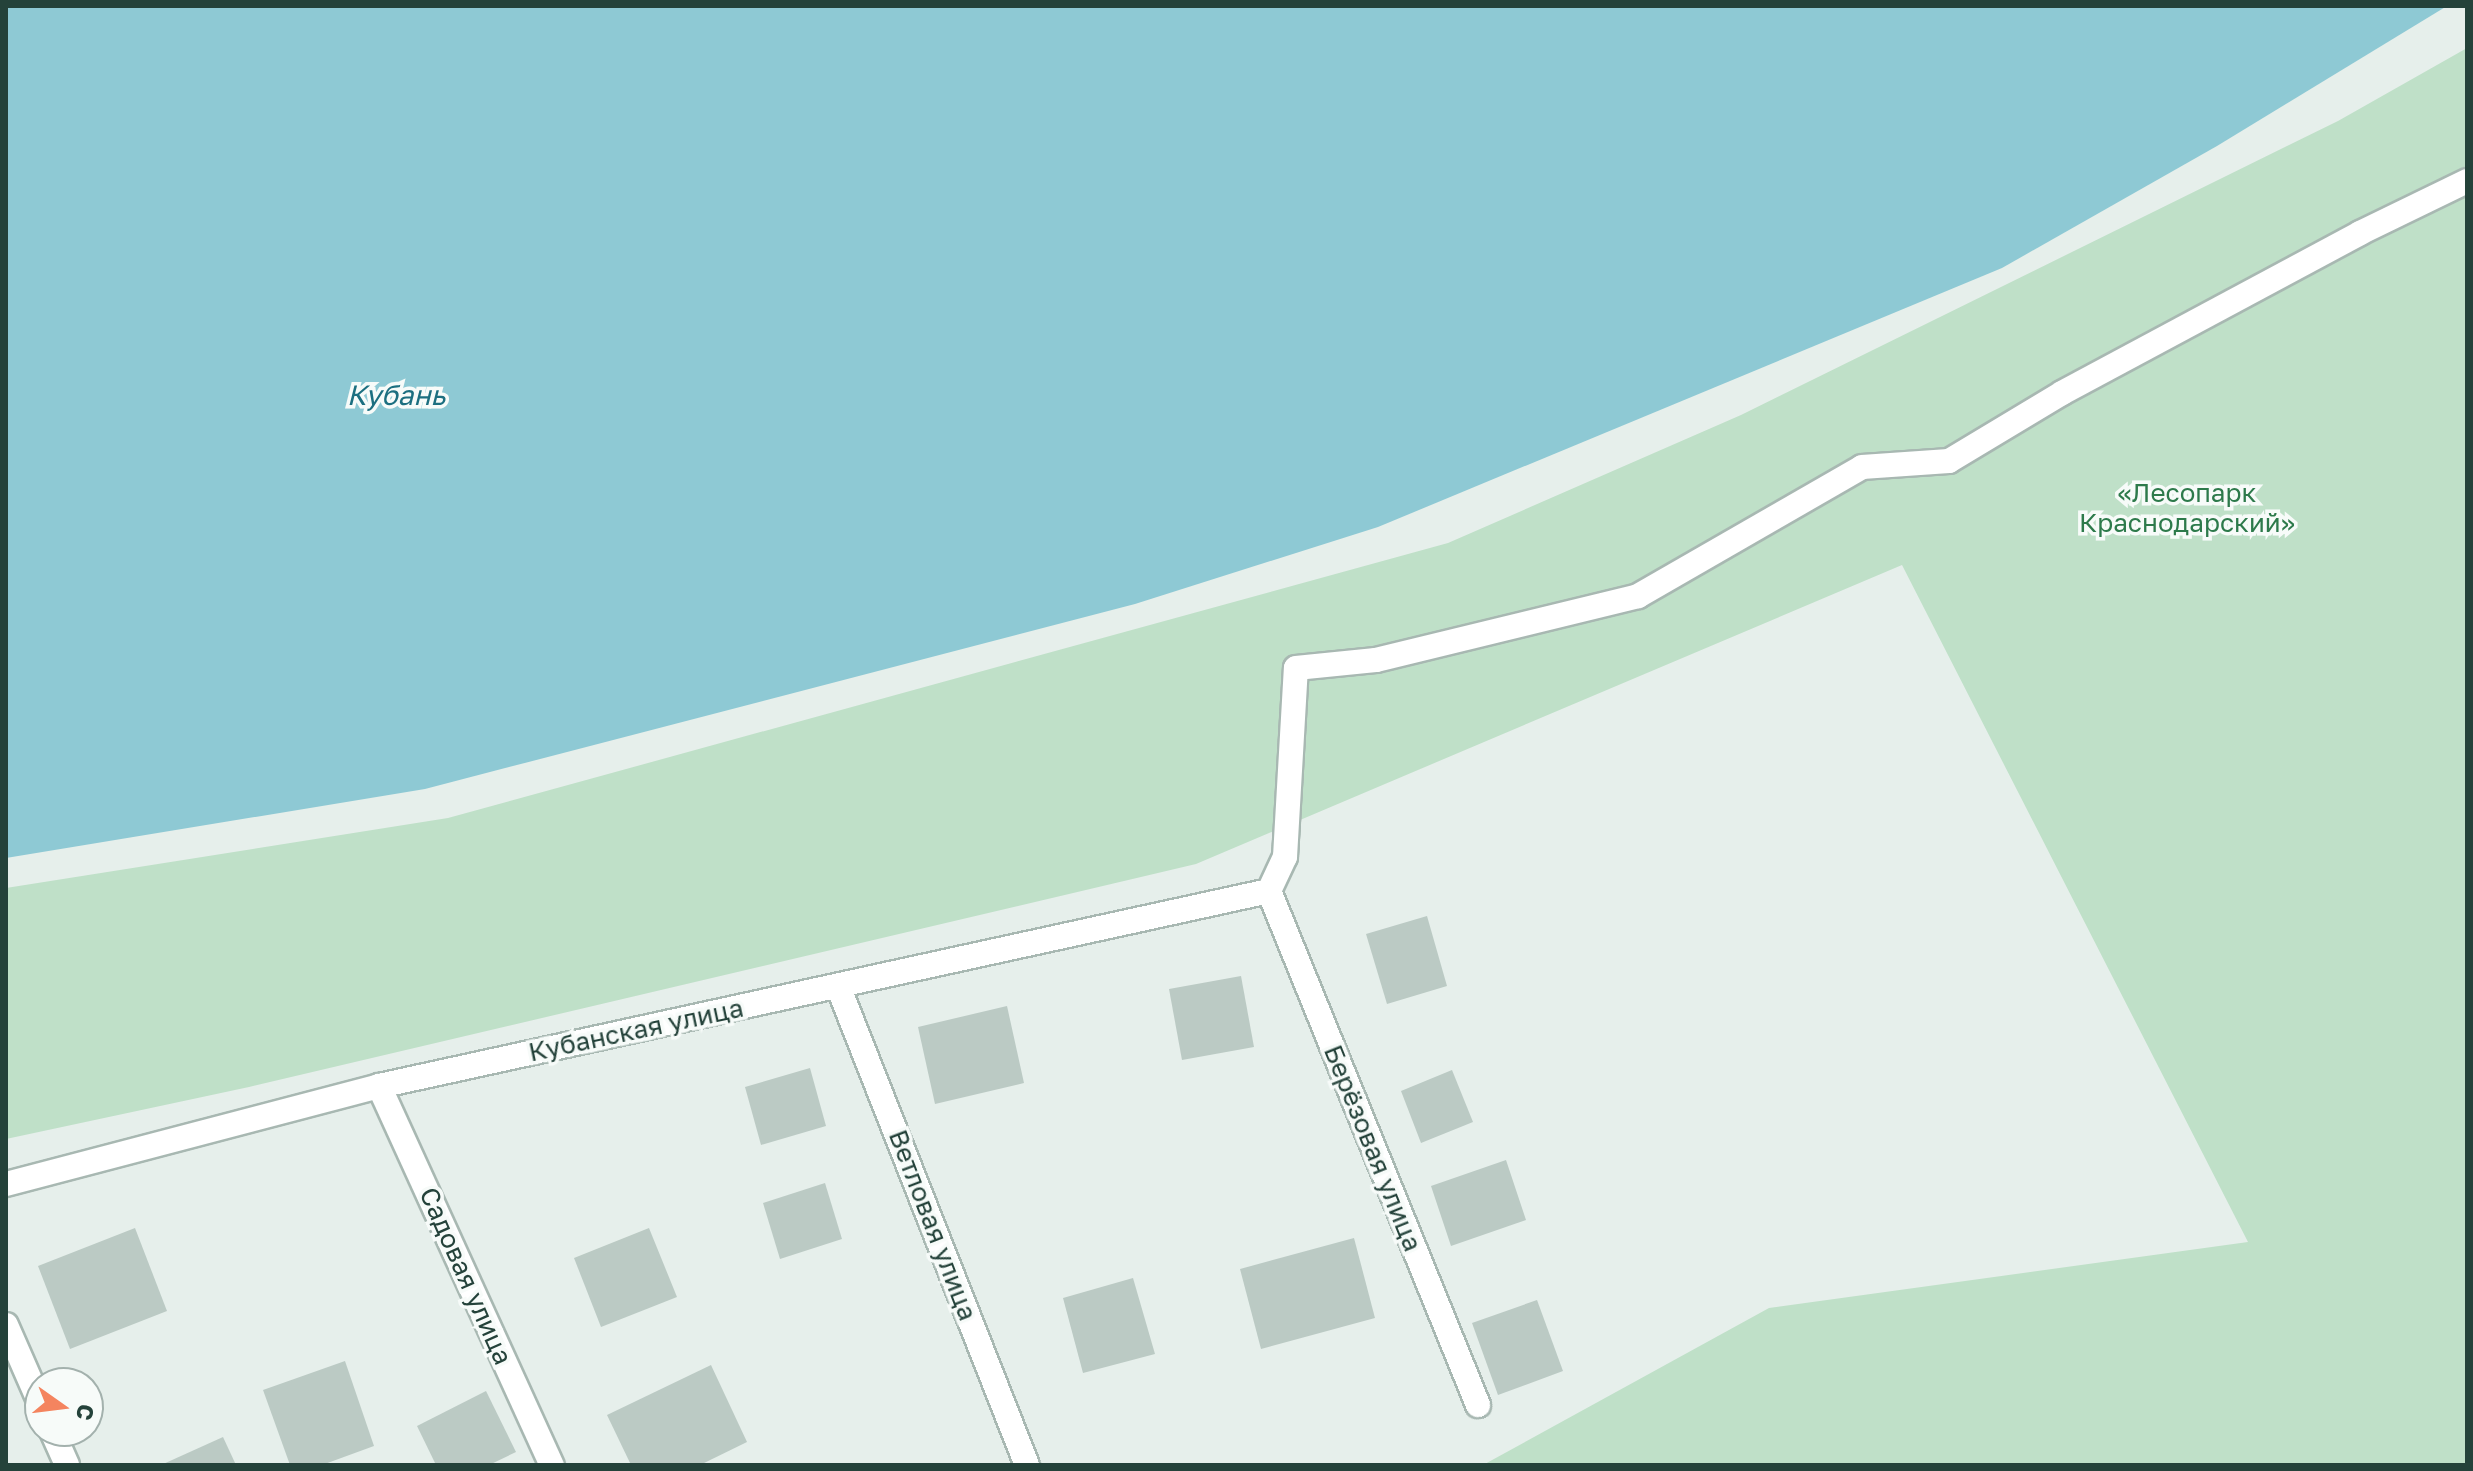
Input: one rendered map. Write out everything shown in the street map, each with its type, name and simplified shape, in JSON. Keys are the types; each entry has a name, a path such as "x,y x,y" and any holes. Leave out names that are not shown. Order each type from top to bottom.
{"street":[{"path":"1269,891 1285,857 1296,668 1376,660 1638,596 1862,467 1949,461 2062,393 2360,233 2467,181"},
{"name":"Кубанская улица","path":"6,1184 379,1086 1269,891"},
{"name":"Берёзовая улица","path":"1269,891 1478,1405"},
{"name":"Ветловая улица","path":"838,986 1027,1465"},
{"name":"Садовая улица","path":"379,1086 552,1465"},
{"path":"6,1325 24,1367"}],"green space":[{"name":"«Лесопарк Краснодарский»","path":"2467,48 2467,1465 1483,1465 1769,1308 2248,1242 1902,565 1196,864 249,1087 6,1139 6,888 448,818 1448,543 1741,415 2338,121"}],"water":[{"name":"Кубань","path":"6,6 2447,6 2217,146 2002,268 1378,527 1135,604 425,789 6,858"}],"building":[{"path":"1427,916 1447,986 1387,1004 1366,934"},
{"path":"1241,976 1254,1047 1182,1060 1169,989"},
{"path":"1007,1006 1024,1083 935,1104 918,1027"},
{"path":"810,1068 826,1126 761,1145 745,1087"},
{"path":"1452,1070 1473,1122 1421,1143 1401,1091"},
{"path":"1506,1160 1526,1220 1451,1246 1431,1186"},
{"path":"825,1183 842,1239 780,1259 763,1203"},
{"path":"135,1228 167,1311 70,1349 38,1266"},
{"path":"649,1228 677,1297 601,1327 574,1258"},
{"path":"1354,1238 1375,1318 1261,1349 1240,1269"},
{"path":"1133,1278 1155,1354 1083,1373 1063,1298"},
{"path":"1537,1300 1563,1371 1498,1395 1472,1323"},
{"path":"345,1361 374,1446 322,1465 290,1465 263,1390"},
{"path":"711,1365 747,1442 700,1465 631,1465 607,1415"},
{"path":"486,1391 516,1452 489,1465 436,1465 417,1426"},
{"path":"223,1437 236,1465 161,1465"}]}
